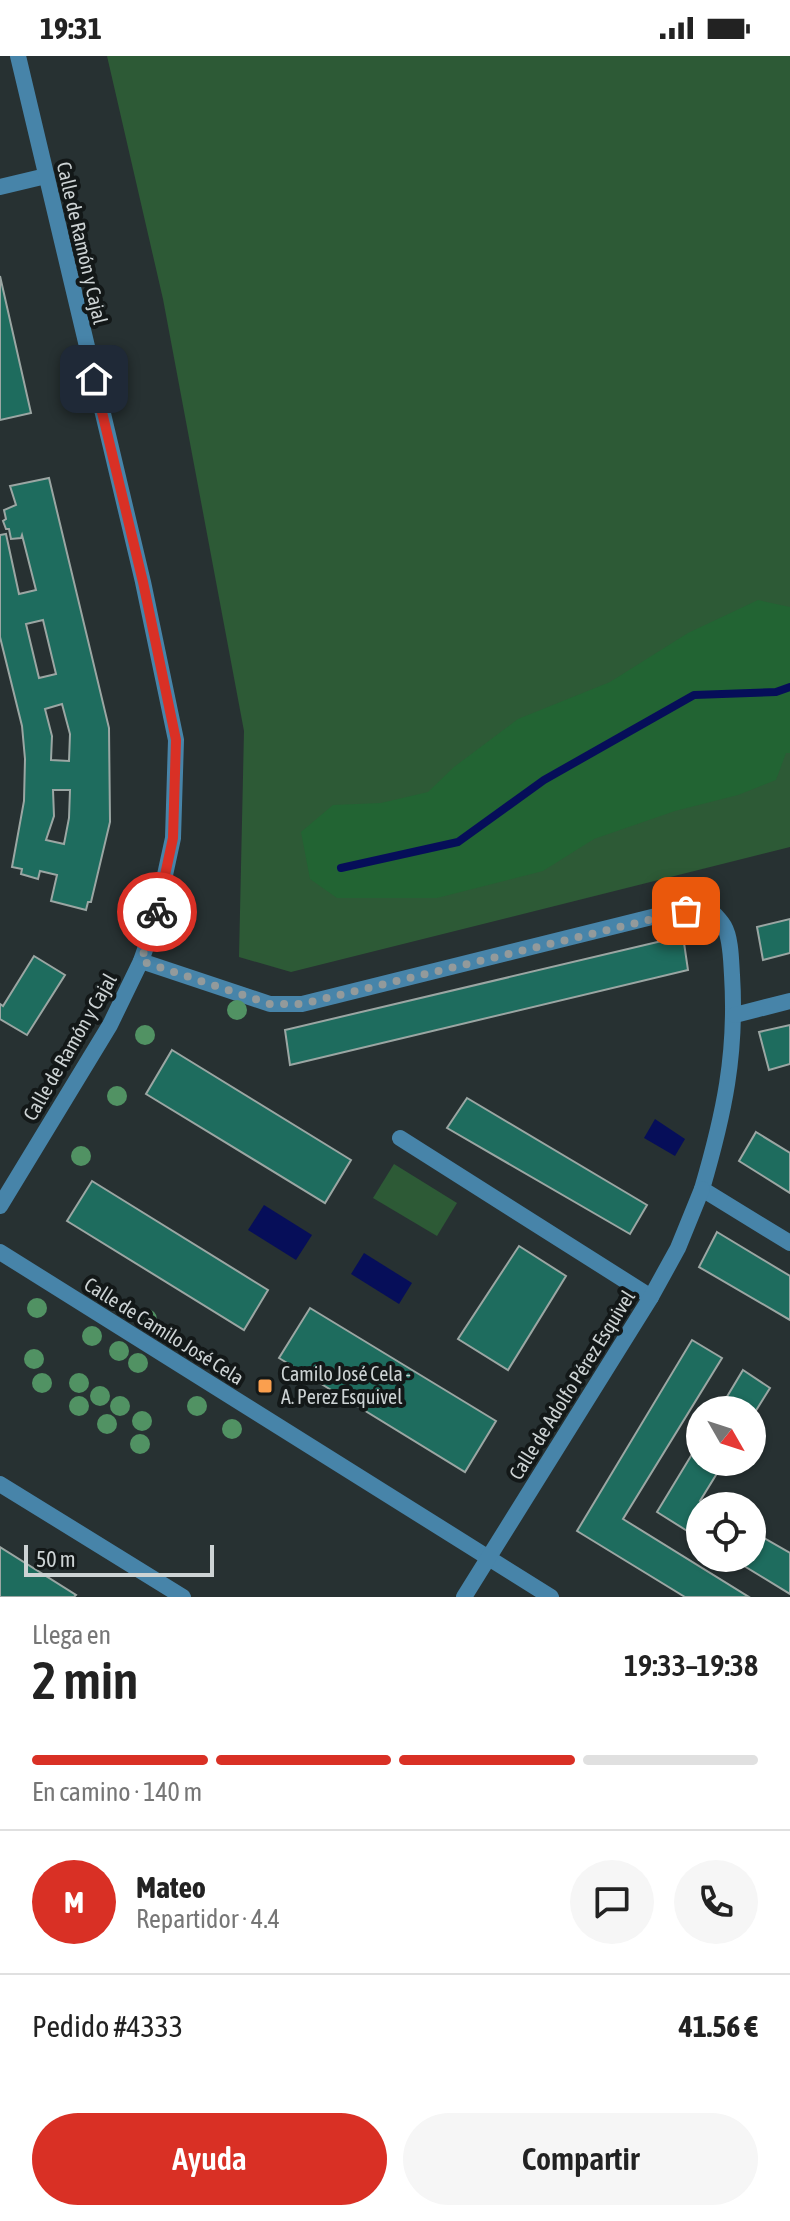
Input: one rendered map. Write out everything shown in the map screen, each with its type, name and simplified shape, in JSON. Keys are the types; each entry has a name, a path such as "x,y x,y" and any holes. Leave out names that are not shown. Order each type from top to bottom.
{"street":[{"name":"Calle de Ramón y Cajal","path":"0,1206 110,1025 141,961 155,921 173,838 176,740 143,582 18,56"},
{"path":"0,187 46,176"},
{"name":"Calle de Adolfo Pérez Esquivel","path":"141,961 270,1004 302,1004 664,914 707,907 725,927 731,955 735,1015 731,1071 719,1132 702,1189 678,1248 651,1297 464,1597"},
{"path":"735,1015 790,1001"},
{"path":"400,1138 651,1297"},
{"path":"702,1189 790,1243"},
{"name":"Calle de Camilo José Cela","path":"0,1252 551,1597"},
{"path":"0,1484 183,1597"}],"green space":[{"path":"107,56 790,56 790,847 291,972 239,957 244,731 163,299"},
{"path":"758,600 790,607 790,753 786,753 776,780 738,795 675,811 594,839 543,871 437,898 337,898 310,879 301,832 333,805 381,803 428,792 454,767 518,719 610,682 688,633"},
{"path":"394,1164 457,1203 437,1236 373,1198"}],"shaded area":[{"path":"655,1119 685,1139 675,1156 644,1138"},
{"path":"264,1205 312,1235 296,1260 248,1230"},
{"path":"364,1253 412,1283 399,1304 351,1274"}],"building":[{"path":"0,276 31,413 0,420"},
{"path":"49,478 109,728 110,822 91,902 88,902 86,910 51,901 57,875 40,871 38,879 21,874 22,869 12,867 24,801 25,759 22,726 0,637 0,535 6,534 19,594 36,590 22,535 21,538 11,539 3,521 6,519 4,510 16,505 10,486","holes":["43,620 56,674 39,678 26,624","62,704 70,734 69,761 51,760 52,736 45,709","53,790 70,790 64,844 46,840 54,816"]},
{"path":"790,919 790,953 763,960 757,927"},
{"path":"683,936 688,970 290,1065 285,1030"},
{"path":"34,956 65,975 27,1035 0,1019 0,1004 3,1006"},
{"path":"790,1025 790,1064 769,1070 759,1032"},
{"path":"172,1050 351,1160 325,1203 146,1094"},
{"path":"467,1098 647,1205 630,1234 447,1128"},
{"path":"756,1132 790,1153 790,1193 739,1161"},
{"path":"92,1181 268,1290 244,1330 67,1221"},
{"path":"717,1232 790,1276 790,1320 699,1267"},
{"path":"519,1246 566,1276 508,1370 458,1339"},
{"path":"310,1308 496,1421 465,1472 279,1358"},
{"path":"692,1340 722,1358 699,1396 686,1396 686,1417 623,1519 686,1558 686,1572 709,1572 749,1597 685,1597 577,1531"},
{"path":"743,1370 770,1388 765,1396 727,1396"},
{"path":"686,1464 686,1476 715,1476 706,1492 686,1492 686,1530 657,1512"},
{"path":"766,1539 790,1553 790,1594 754,1572 766,1572"},
{"path":"0,1547 76,1595 0,1597"}],"waterway":[{"path":"341,868 458,842 544,780 694,695 776,692 790,687"}],"way so far":[{"path":"157,912 141,961 270,1004 302,1004 686,911"}],"place":[{"name":"Camilo José Cela - A. Perez Esquivel","path":"265,1386"}],"route":[{"path":"94,379 143,582 176,740 173,838 157,912"}]}
